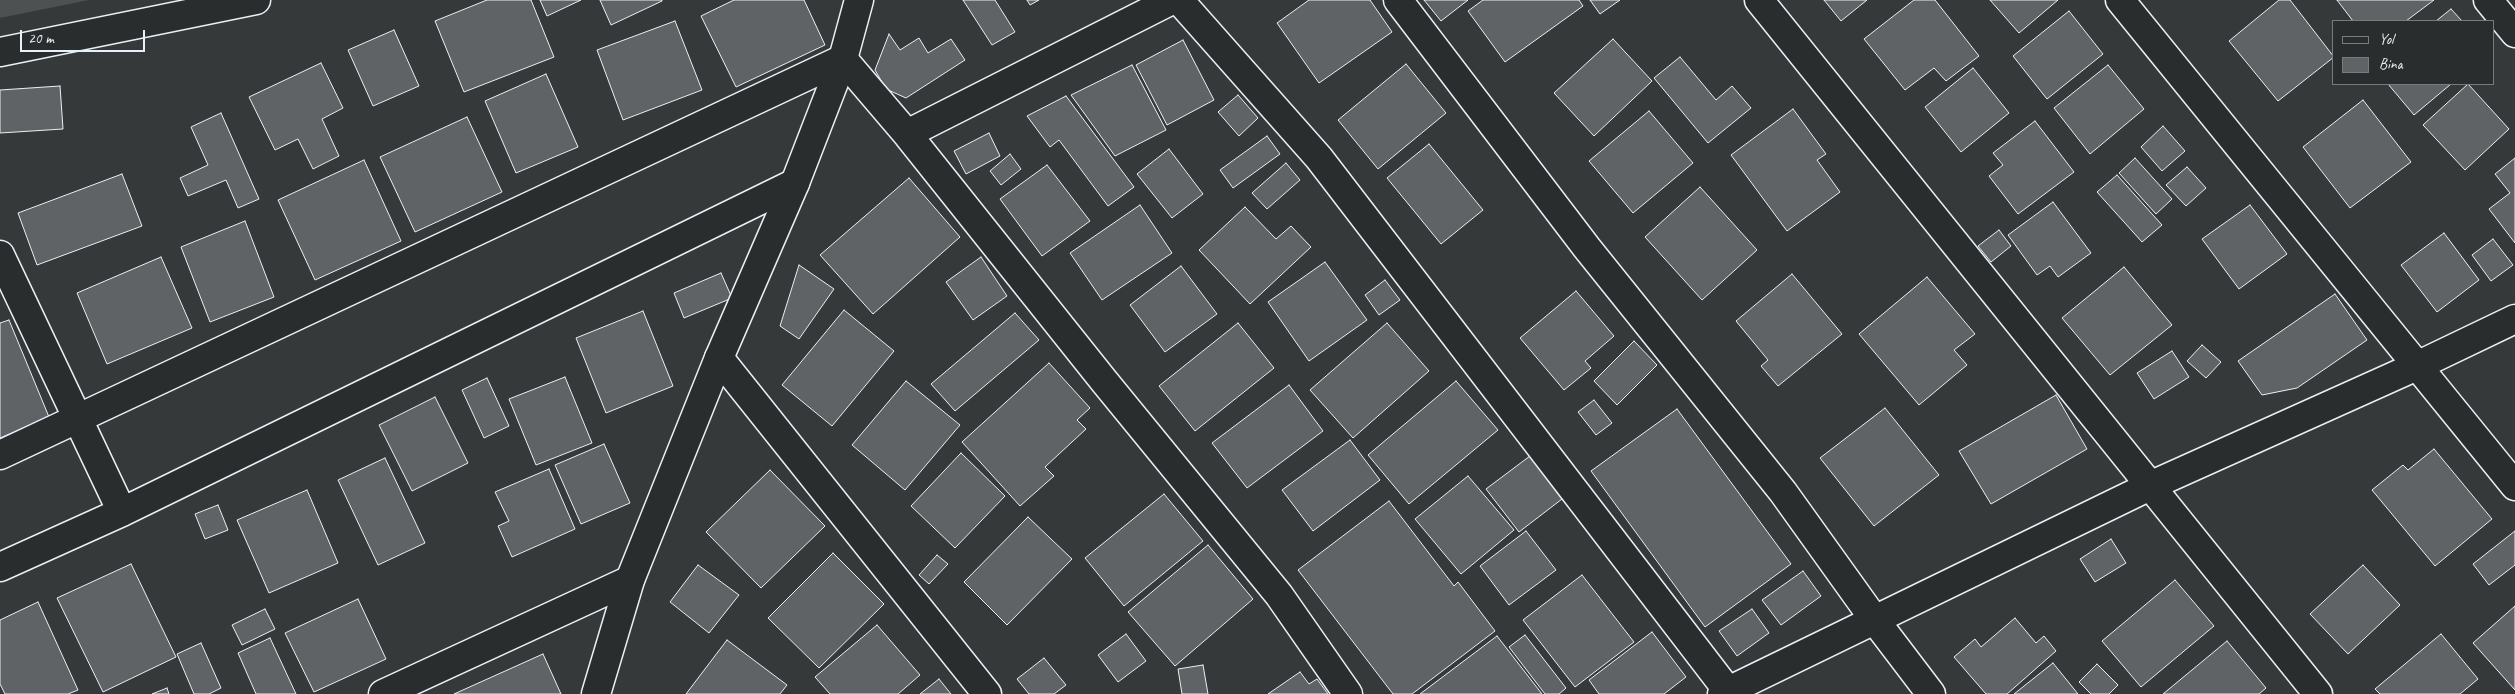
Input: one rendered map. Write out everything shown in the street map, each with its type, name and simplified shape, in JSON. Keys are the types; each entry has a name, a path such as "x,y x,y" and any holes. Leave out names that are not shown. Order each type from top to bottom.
{"street":[{"path":"0,52 256,0"},
{"path":"596,694 630,580 720,358 795,183 843,59 859,0"},
{"path":"907,134 1172,0"},
{"path":"1179,0 1319,158 1725,693 2152,485 2419,366 2515,319"},
{"path":"1398,0 1587,248 1783,492 1874,619 1932,694"},
{"path":"1759,0 2152,485 2318,694"},
{"path":"2120,0 2515,486"},
{"path":"2488,0 2515,33"},
{"path":"2494,0 2515,26"},
{"path":"843,59 907,134 1104,381 1279,595 1348,694"},
{"path":"0,455 843,59"},
{"path":"0,567 122,512 795,183"},
{"path":"0,254 122,512"},
{"path":"720,358 987,694"},
{"path":"382,694 630,580"}],"shaded area":[{"path":"0,0 89,0 0,18"}],"building":[{"path":"487,0 531,0 554,57 464,92 435,21"},
{"path":"540,0 581,0 547,16"},
{"path":"600,0 662,0 662,1 611,25"},
{"path":"734,0 804,0 825,45 736,87 701,16"},
{"path":"963,0 995,0 1015,32 992,45"},
{"path":"1027,0 1039,0 1030,5"},
{"path":"1309,0 1370,0 1392,32 1319,83 1277,23"},
{"path":"1424,0 1468,0 1441,21"},
{"path":"1483,0 1579,0 1583,6 1505,62 1468,11"},
{"path":"1590,0 1620,0 1600,14"},
{"path":"1824,0 1867,0 1841,21"},
{"path":"1914,0 1935,0 1979,56 1946,81 1934,68 1905,90 1864,39"},
{"path":"1990,0 2058,0 2019,33"},
{"path":"2279,0 2290,0 2332,54 2332,59 2278,101 2229,41"},
{"path":"2337,0 2434,0 2407,20 2352,20"},
{"path":"2451,9 2461,20 2437,20"},
{"path":"2069,11 2103,54 2047,99 2013,56"},
{"path":"675,21 702,90 623,120 597,50"},
{"path":"394,30 419,86 373,106 348,50"},
{"path":"889,34 900,50 919,38 928,53 951,39 965,60 906,98 886,89 875,70"},
{"path":"1613,39 1652,81 1594,136 1554,93"},
{"path":"1183,40 1214,100 1167,125 1136,65"},
{"path":"1680,57 1716,100 1732,86 1751,108 1708,143 1654,78"},
{"path":"321,63 343,108 322,119 339,156 313,169 298,139 275,150 249,97"},
{"path":"1406,64 1446,113 1378,169 1338,120"},
{"path":"1132,65 1166,130 1115,156 1071,95"},
{"path":"2108,65 2144,109 2090,154 2054,108"},
{"path":"1973,68 2009,113 1961,152 1925,107"},
{"path":"546,74 578,147 516,173 485,101"},
{"path":"2389,85 2450,85 2414,115"},
{"path":"2469,85 2509,129 2465,170 2423,125"},
{"path":"60,86 63,129 0,133 0,90"},
{"path":"1238,95 1258,118 1239,136 1218,112"},
{"path":"1066,96 1134,187 1108,206 1059,140 1050,147 1027,116"},
{"path":"2363,100 2411,162 2350,208 2303,147"},
{"path":"1793,109 1826,154 1817,160 1840,192 1787,231 1731,155"},
{"path":"1649,111 1693,163 1633,213 1589,161"},
{"path":"221,113 259,199 238,208 226,180 188,196 180,178 208,165 191,127"},
{"path":"467,117 502,192 415,232 380,157"},
{"path":"2035,121 2074,172 2018,214 1989,176 2003,165 1993,153"},
{"path":"2163,126 2185,151 2162,171 2141,147"},
{"path":"989,133 1000,156 966,174 954,151"},
{"path":"1267,136 1280,154 1233,188 1220,170"},
{"path":"1429,144 1483,210 1441,244 1387,178"},
{"path":"1169,149 1203,194 1172,218 1137,174"},
{"path":"1010,154 1021,169 1001,185 990,171"},
{"path":"2135,158 2172,199 2156,214 2119,173"},
{"path":"2515,158 2515,243 2489,209 2510,193 2495,174"},
{"path":"364,160 401,241 315,280 278,200"},
{"path":"1286,163 1300,180 1267,209 1252,193"},
{"path":"1047,165 1090,221 1042,256 1000,199"},
{"path":"2187,167 2206,188 2186,206 2166,185"},
{"path":"122,174 142,226 37,265 18,213"},
{"path":"2117,175 2162,225 2142,242 2097,192"},
{"path":"909,178 960,237 873,314 820,255"},
{"path":"1700,187 1757,250 1702,300 1645,237"},
{"path":"2053,202 2091,253 2058,277 2050,266 2037,275 2008,235"},
{"path":"1140,205 1172,253 1102,300 1070,253"},
{"path":"2250,205 2287,254 2239,289 2202,239"},
{"path":"1245,207 1276,239 1291,226 1311,247 1250,304 1199,250"},
{"path":"245,221 274,297 210,322 181,247"},
{"path":"1999,230 2011,246 1991,262 1978,246"},
{"path":"2444,233 2479,280 2437,312 2401,265"},
{"path":"2493,239 2513,265 2491,281 2472,255"},
{"path":"161,257 192,328 107,364 77,293"},
{"path":"981,257 1007,296 973,320 946,282"},
{"path":"1325,262 1367,320 1309,361 1268,302"},
{"path":"799,265 834,289 799,339 780,326"},
{"path":"1181,266 1217,314 1165,352 1130,305"},
{"path":"2124,267 2172,325 2110,375 2062,318"},
{"path":"721,273 732,298 684,318 674,293"},
{"path":"1792,274 1842,334 1778,386 1761,366 1768,360 1736,321"},
{"path":"1927,277 1975,334 1954,350 1967,365 1919,405 1859,334"},
{"path":"1385,280 1400,300 1379,315 1365,295"},
{"path":"1576,291 1614,336 1585,361 1591,368 1564,390 1520,338"},
{"path":"2335,294 2367,340 2297,388 2262,395 2238,361"},
{"path":"844,310 894,351 832,426 782,385"},
{"path":"643,311 673,386 606,413 576,338"},
{"path":"1015,313 1039,340 955,411 931,384"},
{"path":"9,320 49,417 0,438 0,323"},
{"path":"1238,323 1274,368 1195,431 1159,386"},
{"path":"1387,323 1429,371 1353,438 1310,390"},
{"path":"1634,341 1657,365 1617,405 1594,381"},
{"path":"2202,345 2221,362 2206,378 2187,361"},
{"path":"2172,351 2189,377 2154,399 2137,373"},
{"path":"1049,363 1090,408 1077,420 1086,429 1045,467 1054,476 1020,506 962,442"},
{"path":"565,377 592,443 536,465 509,399"},
{"path":"487,378 509,426 484,438 462,390"},
{"path":"906,381 960,425 905,490 852,445"},
{"path":"1456,381 1498,430 1409,504 1368,455"},
{"path":"1289,385 1323,431 1247,488 1212,443"},
{"path":"2056,395 2087,449 1991,504 1959,451"},
{"path":"435,397 468,463 412,491 379,425"},
{"path":"1594,400 1612,423 1596,435 1578,412"},
{"path":"1885,408 1939,475 1874,526 1820,458"},
{"path":"1677,409 1791,564 1705,627 1591,471"},
{"path":"1350,440 1380,480 1313,531 1282,490"},
{"path":"604,444 630,503 581,524 555,465"},
{"path":"2434,449 2492,519 2435,566 2372,490 2403,465 2408,470"},
{"path":"961,453 1005,496 955,548 911,506"},
{"path":"1530,456 1562,499 1519,532 1486,489"},
{"path":"385,458 425,543 378,565 338,480"},
{"path":"549,469 575,529 512,557 498,526 509,521 495,492"},
{"path":"770,470 825,526 761,588 706,532"},
{"path":"1468,476 1514,530 1461,574 1415,519"},
{"path":"307,490 338,563 269,593 237,520"},
{"path":"1164,494 1203,541 1124,606 1085,558"},
{"path":"1389,501 1454,586 1458,582 1495,631 1412,694 1393,694 1298,570"},
{"path":"218,505 228,530 205,539 195,514"},
{"path":"1028,517 1072,559 1007,625 964,582"},
{"path":"1526,531 1556,570 1509,605 1480,566"},
{"path":"2515,531 2515,565 2489,585 2473,564"},
{"path":"2111,539 2126,563 2095,582 2080,559"},
{"path":"1208,545 1253,599 1175,666 1128,612"},
{"path":"833,553 884,604 819,668 768,618"},
{"path":"937,555 948,564 929,584 919,575"},
{"path":"131,564 176,657 103,692 57,598"},
{"path":"698,565 739,595 709,633 670,602"},
{"path":"2363,565 2400,605 2348,654 2310,614"},
{"path":"1803,571 1821,596 1781,625 1762,600"},
{"path":"1582,575 1634,642 1575,687 1523,620"},
{"path":"2175,580 2214,626 2141,687 2102,641"},
{"path":"358,599 386,659 314,692 285,633"},
{"path":"38,602 78,690 68,694 5,694 0,684 0,620"},
{"path":"2515,606 2515,690 2473,643"},
{"path":"265,609 275,629 242,645 232,625"},
{"path":"1752,609 1769,633 1737,656 1719,631"},
{"path":"2015,618 2036,643 2044,636 2056,651 2007,694 1986,694 1954,657 1975,639 1981,647"},
{"path":"877,625 920,675 898,694 830,694 815,677"},
{"path":"1652,632 1686,677 1664,694 1599,694 1589,680"},
{"path":"1126,634 1146,661 1118,682 1098,655"},
{"path":"2441,634 2478,679 2460,694 2380,694 2375,689"},
{"path":"1525,635 1566,688 1559,694 1545,694 1509,647"},
{"path":"1497,636 1542,694 1420,694"},
{"path":"270,638 296,694 256,694 238,653"},
{"path":"727,640 787,685 780,694 686,694"},
{"path":"2227,641 2266,688 2259,694 2163,694"},
{"path":"201,643 221,688 209,694 194,694 177,654"},
{"path":"543,654 561,694 454,694"},
{"path":"1044,658 1066,685 1054,694 1029,694 1017,679"},
{"path":"2053,663 2078,694 2014,694"},
{"path":"2097,664 2118,685 2109,694 2091,694 2079,682"},
{"path":"1203,665 1208,694 1182,694 1178,669"},
{"path":"1300,672 1309,684 1317,679 1328,694 1268,694"},
{"path":"939,679 951,694 920,694"},
{"path":"167,688 169,694 152,694"}]}
